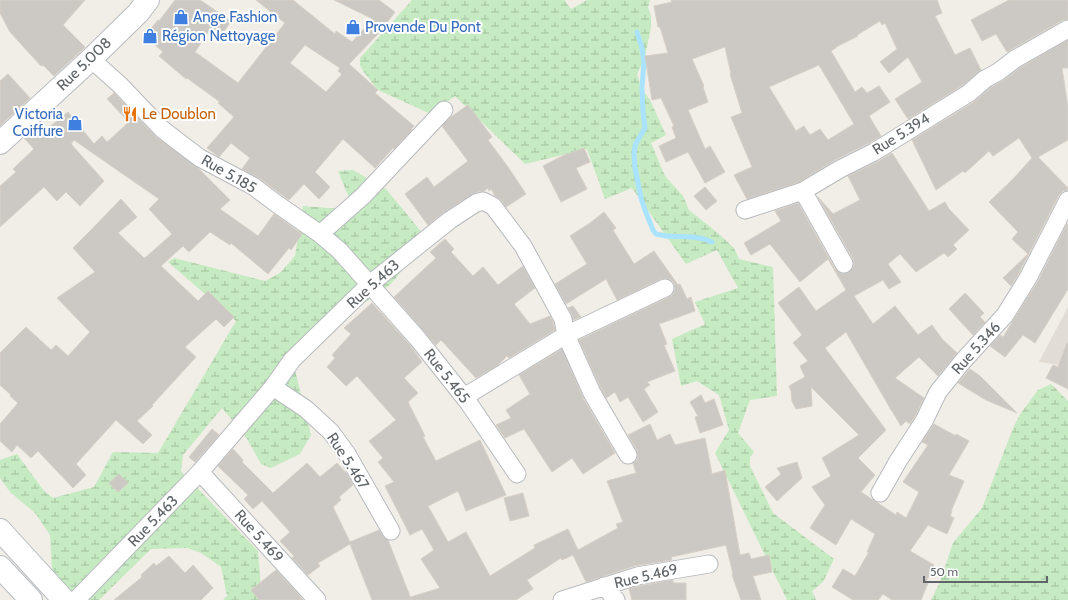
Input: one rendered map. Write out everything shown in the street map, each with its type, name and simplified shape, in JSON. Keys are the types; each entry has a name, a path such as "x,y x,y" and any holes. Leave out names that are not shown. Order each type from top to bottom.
{"main road":[{"name":"Rue 5.008","path":"0,127 135,0"},
{"name":"Rue 5.008","path":"0,143 91,59 138,13 148,0"},
{"path":"0,530 64,600"},
{"path":"0,567 31,600"}],"street":[{"name":"Rue 5.394","path":"745,210 803,192 840,169 874,152 969,93 985,79 998,72 1015,59 1068,29"},
{"name":"Rue 5.185","path":"91,59 120,85 162,130 200,158 253,186 320,234 340,251 370,284"},
{"path":"320,234 363,196 444,110"},
{"path":"803,192 844,264"},
{"name":"Rue 5.346","path":"880,493 898,461 924,421 938,392 963,361 1005,315 1028,278 1068,200"},
{"name":"Rue 5.463","path":"76,600 200,472 273,387 292,360 370,284 450,220 476,203 483,201 493,206 523,246 562,319 566,335 592,393 628,455"},
{"name":"Rue 5.465","path":"370,284 418,339 464,397 517,474"},
{"path":"464,397 566,335 665,288"},
{"name":"Rue 5.467","path":"273,387 306,409 331,432 347,454 391,531"},
{"name":"Rue 5.469","path":"200,472 317,600"},
{"name":"Rue 5.469","path":"562,600 637,576 709,564"},
{"path":"604,586 616,600"}],"shaded area":[{"path":"1068,307 1068,366 1039,362"}],"green space":[{"path":"412,0 564,0 571,9 587,0 650,0 648,7 651,16 651,28 645,56 637,75 642,89 650,100 666,135 651,143 665,176 683,196 689,210 734,248 739,259 773,267 777,396 750,400 738,433 754,452 750,458 750,466 773,513 834,559 823,582 812,591 816,600 787,600 715,453 729,430 719,395 697,381 681,386 672,339 705,324 695,302 738,288 717,250 686,264 632,188 605,199 587,149 525,164 455,96 431,114 378,90 363,71 360,65 360,58"},
{"path":"353,170 386,189 424,235 425,243 390,285 291,354 311,435 300,454 271,468 261,464 246,437 222,408 183,455 181,471 258,551 262,600 223,600 227,596 221,567 201,553 187,548 151,549 99,600 74,600 53,585 50,535 35,513 10,492 0,478 0,460 17,454 44,491 53,498 94,487 113,452 158,453 236,321 168,262 174,258 265,281 280,273 295,256 303,206 354,210 338,171"},
{"path":"1051,384 1068,401 1068,600 931,600 939,584 953,543 982,508 1014,426 1021,413 1038,390"}],"building":[{"path":"0,0 85,0 63,25 85,47 54,76 43,65 41,66 10,32 0,13"},
{"path":"175,0 200,0 231,21 221,36 210,29 195,52 238,83 285,23 256,0 293,0 335,34 336,31 352,42 373,19 334,0 379,0 395,12 379,33 349,64 378,90 375,93 414,126 411,129 412,130 375,168 343,139 315,172 330,187 319,199 304,184 289,200 259,178 242,169 250,158 231,143 219,157 207,148 234,117 218,103 220,102 187,78 186,79 159,56 163,52 145,36 158,20 159,21","holes":["305,45 340,68 338,71 342,74 326,92 290,63"]},
{"path":"671,0 937,0 942,13 935,16 955,55 970,48 981,70 963,85 908,119 895,99 922,82 908,57 889,73 880,62 897,49 885,23 882,25 880,21 857,35 858,36 831,51 855,92 862,87 867,93 879,86 890,102 869,116 881,136 835,160 799,182 747,199 734,175 752,167 731,117 742,113 730,74 725,47 692,59 704,86 703,87 708,102 688,110 705,149 710,146 725,172 705,183 688,152 666,162 659,146 676,138 672,127 674,126 661,98 652,100 645,56 668,53 660,27 658,27 654,6 672,2","holes":["819,65 854,124 828,140 820,129 810,135 804,126 796,131 769,87"]},
{"path":"1009,0 1068,0 1068,19 1063,20 1007,52 996,34 982,41 971,20"},
{"path":"1068,40 1068,68 1062,68 1068,107 1068,140 1038,157 1068,188 1068,190 1063,191 1059,195 1019,273 1011,286 1003,278 1028,254 1012,239 1018,232 989,202 1032,158 1019,138 993,156 989,151 965,173 963,171 936,190 912,140 974,102 991,87 1004,80 1021,67"},
{"path":"8,74 30,98 0,126 0,81"},
{"path":"114,93 155,136 198,168 230,200 220,209 258,236 274,214 302,234 291,250 289,248 268,274 231,243 230,245 210,232 189,252 183,246 161,266 198,301 208,291 234,317 224,327 216,319 185,347 196,357 152,405 153,406 137,421 152,435 143,444 116,420 76,464 86,475 73,488 38,451 31,458 17,445 12,452 0,441 0,424 18,403 0,385 0,353 26,327 51,350 56,345 68,356 90,332 57,298 95,272 73,248 121,199 137,217 118,233 144,258 172,234 149,209 159,199 74,140 71,144 104,181 80,206 66,192 57,201 44,187 0,227 0,186 16,172 13,169 34,149 24,138 38,125 43,132 68,112 94,144 102,136 107,142 129,122 107,99"},
{"path":"468,105 492,137 488,140 526,194 506,207 501,200 495,196 491,189 489,191 488,188 483,192 480,191 471,195 444,212 428,225 405,194 427,177 434,187 468,161 442,126 451,117"},
{"path":"584,148 590,162 576,168 587,189 561,202 543,166 568,153"},
{"path":"892,153 929,211 945,202 949,209 969,230 953,245 957,249 948,257 944,253 916,272 900,254 888,264 901,282 889,289 883,280 854,296 873,324 895,306 918,335 932,325 942,339 957,353 938,376 919,357 895,378 924,398 910,424 906,421 901,426 846,332 825,348 886,430 858,458 875,475 861,492 896,515 897,512 906,518 919,492 903,482 928,445 922,442 934,424 969,441 949,475 964,481 951,511 950,516 954,518 947,534 928,525 910,551 934,565 926,582 928,583 921,600 892,600 883,594 878,600 853,600 832,587 843,569 855,576 869,552 867,552 875,534 851,519 836,545 810,528 825,505 812,487 831,476 822,458 859,435 811,387 812,406 796,409 792,401 789,386 805,377 800,366 808,361 793,343 802,335 778,303 799,287 816,311 846,290 828,259 800,282 770,244 751,255 744,243 781,221 775,211 798,203 835,269 843,274 849,272 854,265 853,259 818,197 833,214 860,200 848,176"},
{"path":"705,187 717,201 706,210 694,196"},
{"path":"604,212 616,228 613,230 634,264 654,251 678,285 680,284 687,299 691,297 695,311 659,324 667,344 664,345 675,371 647,382 650,385 644,389 658,412 643,422 628,397 620,402 615,392 606,398 579,340 669,297 673,294 675,289 674,283 666,278 661,279 617,300 606,279 566,304 555,284 587,264 570,236"},
{"path":"1067,224 1068,289 1035,343 1023,335 1005,357 990,346 1000,335 1003,337 1037,283"},
{"path":"445,239 454,249 451,252 473,276 483,267 498,285 523,266 535,288 514,304 530,324 550,316 555,330 509,358 507,356 497,366 476,378 441,340 436,345 394,297 436,258 430,252"},
{"path":"965,293 984,313 980,317 985,322 973,335 949,309"},
{"path":"372,303 410,345 422,362 404,378 418,393 408,402 425,436 423,437 436,461 480,440 506,495 466,511 458,491 428,506 448,542 466,532 490,576 535,548 534,545 568,529 578,550 618,528 616,524 623,522 607,481 636,473 633,463 637,460 637,450 628,435 650,424 657,440 670,434 675,445 705,438 712,474 725,470 740,555 749,553 751,559 769,555 772,572 753,576 761,600 741,600 732,575 726,545 671,557 672,560 634,566 586,582 573,555 562,560 561,558 527,580 533,589 516,600 372,600 350,544 318,563 320,566 308,575 292,558 294,556 280,541 290,532 262,501 253,509 244,499 248,495 218,466 233,449 243,460 242,462 273,493 307,463 320,477 337,463 348,475 353,485 339,497 341,500 333,507 350,542 379,530 388,540 411,599 411,597 440,588 421,559 434,550 422,529 410,535 385,486 394,482 378,462 383,458 369,441 396,420 357,376 346,386 327,367 335,358 332,355 351,334 344,328"},
{"path":"573,306 581,317 573,320 572,314 568,308"},
{"path":"1067,343 1068,389 1046,378 1053,365 1058,367"},
{"path":"562,349 583,398 615,453 583,474 572,458 552,472 524,429 505,438 496,425 511,418 506,410 530,394 519,375"},
{"path":"970,369 980,376 1017,413 986,400 958,383"},
{"path":"701,395 705,403 714,399 723,425 700,433 695,417 698,416 690,402"},
{"path":"212,429 219,435 195,462 189,457"},
{"path":"797,462 802,478 777,501 765,487 781,474 777,468"},
{"path":"119,474 128,483 118,492 109,483"},
{"path":"523,493 529,516 510,521 504,498"},
{"path":"169,556 185,573 193,565 213,588 201,600 114,600 142,577 141,575 154,563 156,566"},
{"path":"276,570 303,600 259,600 251,590"},
{"path":"673,580 673,583 686,583 686,600 632,600 629,589"}],"waterway":[{"path":"637,32 642,48 644,62 642,87"},
{"path":"642,89 645,128 635,145 635,168 641,198 653,230 656,234 692,237 712,242"}],"place":[{"name":"Ange Fashion","path":"181,17"},
{"name":"Provende Du Pont","path":"353,27"},
{"name":"Région Nettoyage","path":"150,36"},
{"name":"Le Doublon","path":"130,114"},
{"name":"Victoria Coiffure","path":"75,123"}]}
